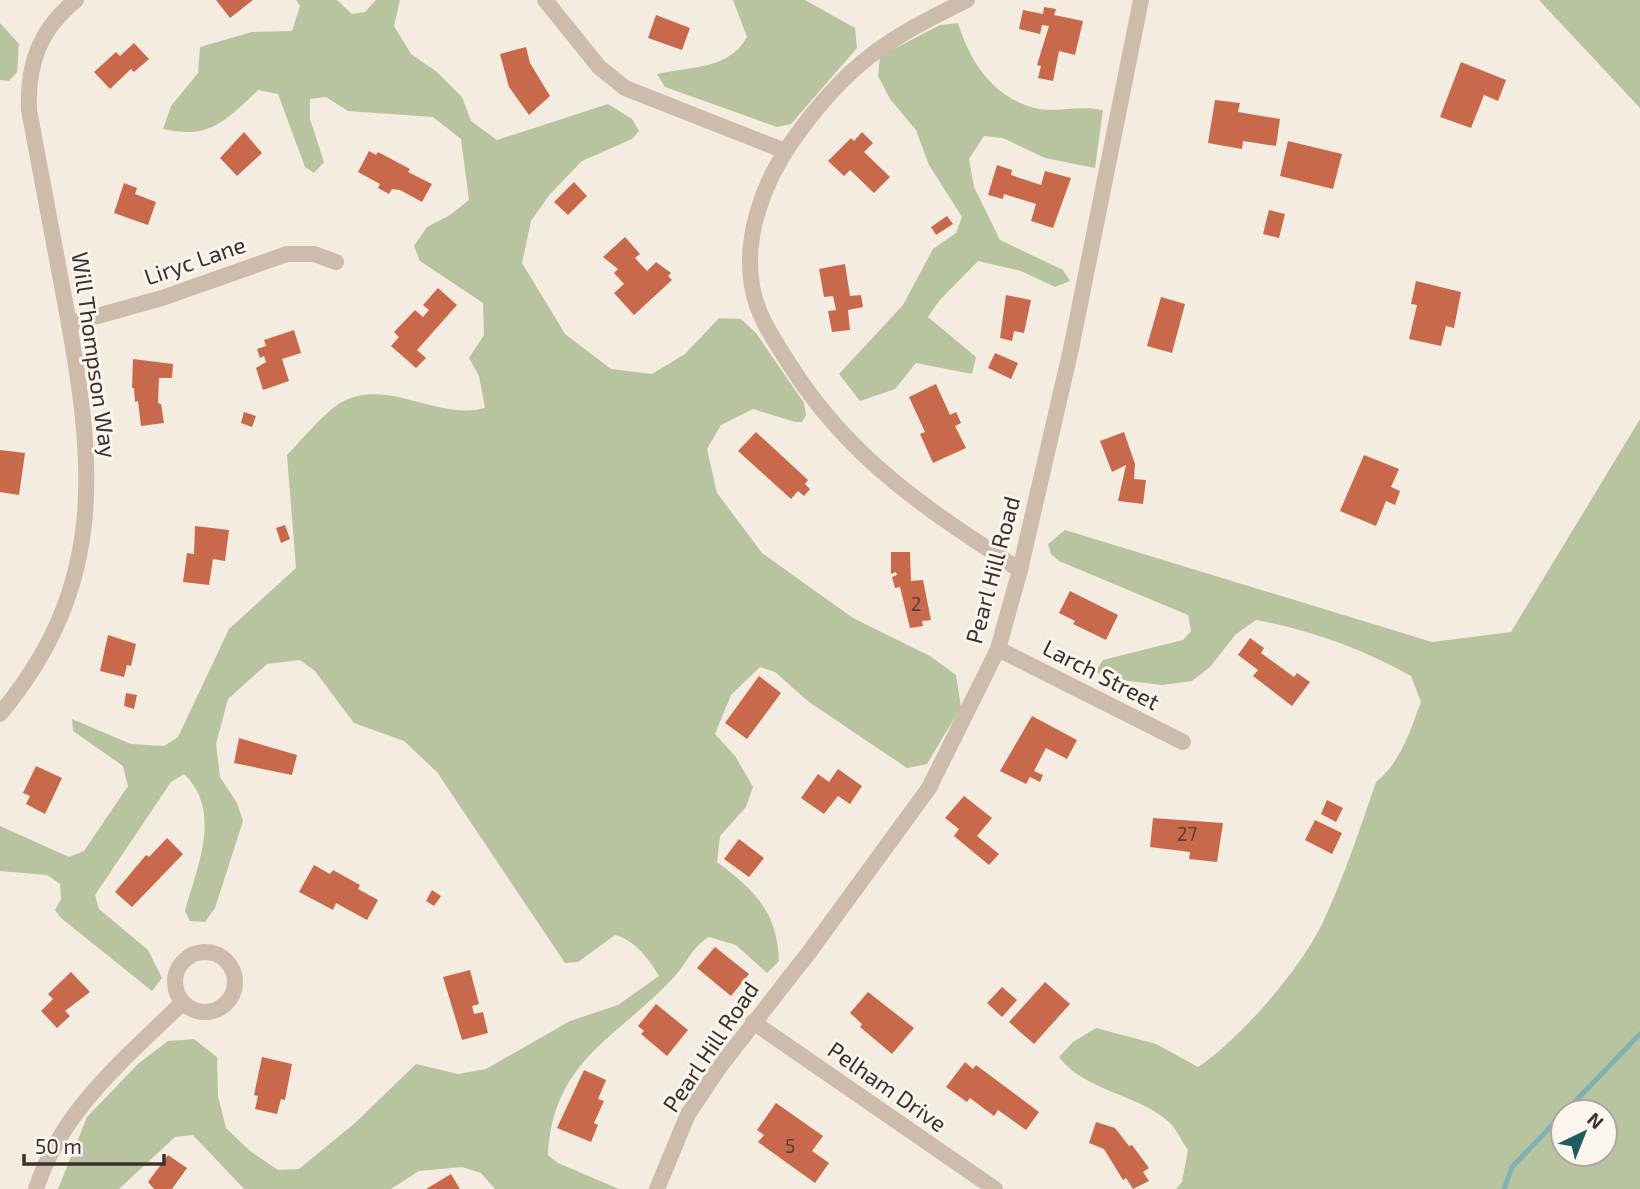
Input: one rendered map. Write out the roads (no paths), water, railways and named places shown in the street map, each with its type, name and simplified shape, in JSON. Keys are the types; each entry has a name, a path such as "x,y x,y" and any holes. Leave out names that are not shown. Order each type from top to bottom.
{"street":[{"name":"Will Thompson Way","path":"0,714 48,641 69,594 82,546 89,486 88,451 69,324 29,110 28,82 32,60 44,33 76,0"},
{"path":"545,0 587,54 625,88 785,152"},
{"path":"967,0 911,27 848,71 816,108 785,152 761,205 750,253 754,296 774,339 829,420 874,468 929,511 1020,570"},
{"name":"Pearl Hill Road","path":"657,1189 688,1114 753,1022 810,951 929,788 998,649 1020,570 1094,242 1141,0"},
{"name":"Liryc Lane","path":"69,324 162,298 287,254 314,254 337,262"},
{"name":"Larch Street","path":"998,649 1183,742"},
{"path":"36,1189 47,1160 76,1110 183,1003"},
{"name":"Pelham Drive","path":"753,1022 995,1189"}],"waterway":[{"path":"1578,1098 1640,1034"},
{"path":"1504,1189 1512,1167 1549,1129"}]}
